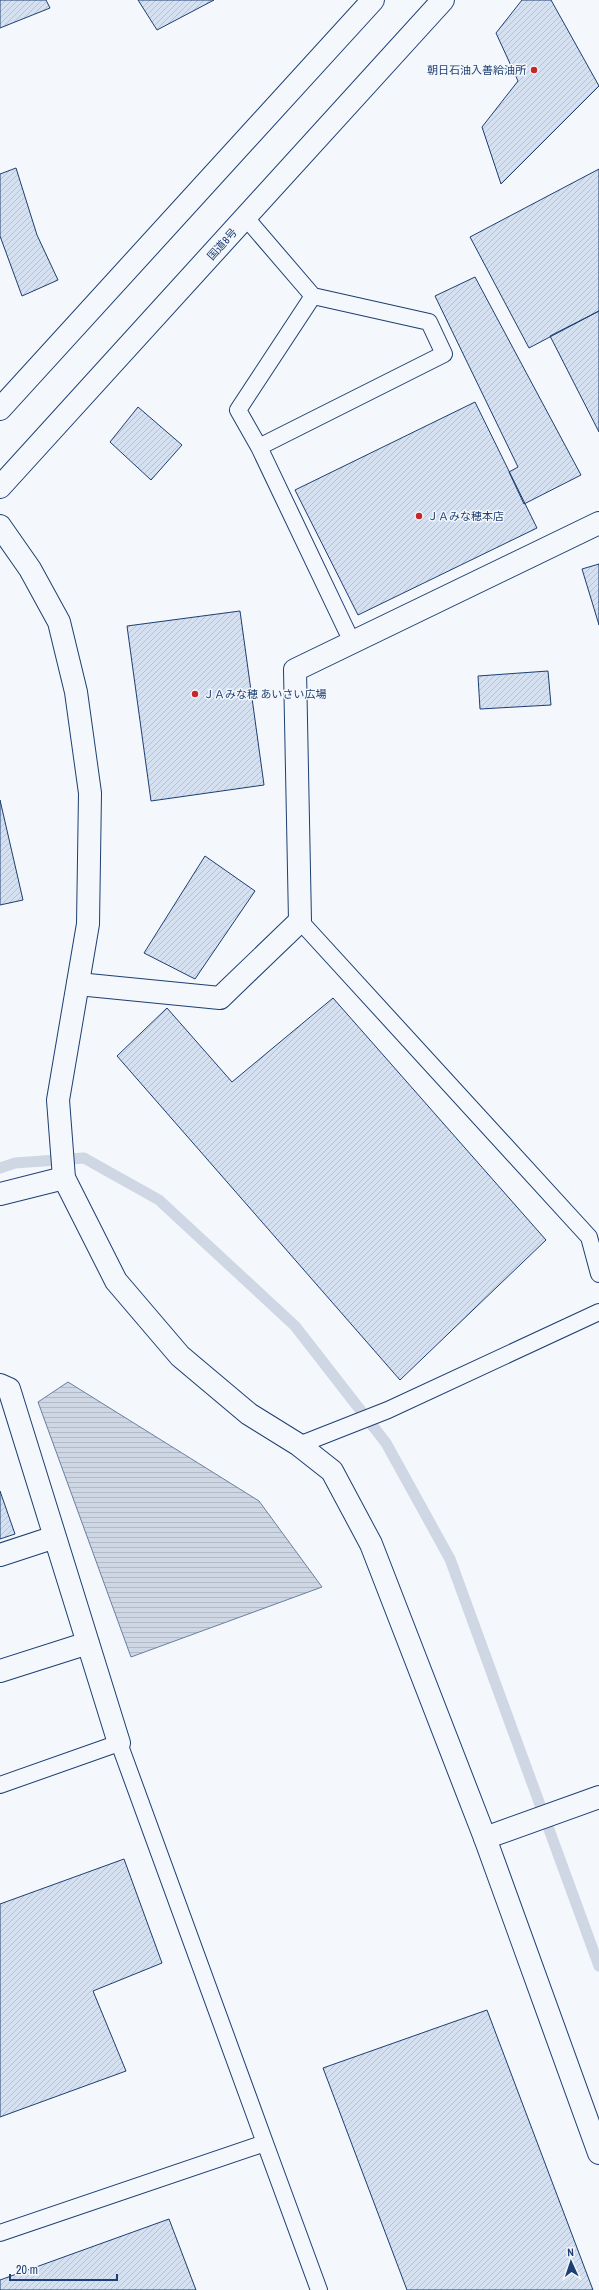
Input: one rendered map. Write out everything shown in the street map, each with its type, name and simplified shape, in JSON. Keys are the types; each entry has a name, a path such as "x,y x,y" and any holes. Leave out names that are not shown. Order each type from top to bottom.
{"main road":[{"path":"0,409 373,0"},
{"name":"国道8号","path":"0,487 443,0"},
{"path":"78,984 220,998 300,921 296,670 599,523"},
{"path":"0,526 30,569 59,622 76,692 90,793 88,924 58,1100 64,1178 116,1282 180,1356 249,1414 299,1445 332,1472 371,1544 485,1838 599,2153"},
{"path":"0,1194 64,1178"},
{"path":"0,1384 9,1390 119,1742"},
{"path":"0,1555 55,1538"},
{"path":"0,1671 88,1644"},
{"path":"485,1838 599,1797"}],"lane":[{"path":"246,218 313,296 429,322 444,354 259,448"},
{"path":"313,296 238,410 259,448 352,642"},
{"path":"300,921 589,1237 599,1274"},
{"path":"299,1445 388,1410 599,1312"},
{"path":"0,1785 119,1742 319,2290"},
{"path":"0,2233 265,2143"}],"shaded area":[{"path":"68,1382 259,1501 322,1587 131,1657 38,1402"}],"building":[{"path":"0,0 46,0 50,8 0,28"},
{"path":"138,0 214,0 157,30"},
{"path":"522,0 551,0 599,86 501,184 482,127 518,81 496,33"},
{"path":"16,168 37,235 58,280 22,296 0,236 0,174"},
{"path":"599,169 599,311 529,348 470,237"},
{"path":"475,277 581,475 524,504 509,472 518,467 435,296"},
{"path":"599,311 599,432 550,336"},
{"name":"ＪＡみな穂本店","path":"475,402 537,528 358,615 295,490"},
{"path":"138,407 182,445 151,480 110,442"},
{"path":"599,564 599,625 582,569"},
{"path":"240,611 264,785 151,801 127,626"},
{"path":"548,671 551,705 480,709 478,676"},
{"path":"0,800 23,900 0,905"},
{"path":"205,856 255,891 195,979 144,953"},
{"path":"333,998 546,1240 400,1380 117,1056 167,1008 232,1082"},
{"path":"0,1491 15,1534 0,1539"},
{"path":"124,1859 162,1963 93,1991 126,2071 0,2117 0,1904"},
{"path":"487,2010 593,2290 407,2290 323,2068"},
{"path":"169,2219 196,2290 0,2290 0,2280"}],"waterway":[{"path":"0,1168 15,1163 84,1158 159,1200 295,1326 386,1443 450,1559 599,1966"}],"place":[{"name":"朝日石油入善給油所","path":"534,70"},
{"name":"ＪＡみな穂本店","path":"419,516"},
{"name":"ＪＡみな穂 あいさい広場","path":"195,694"}]}
